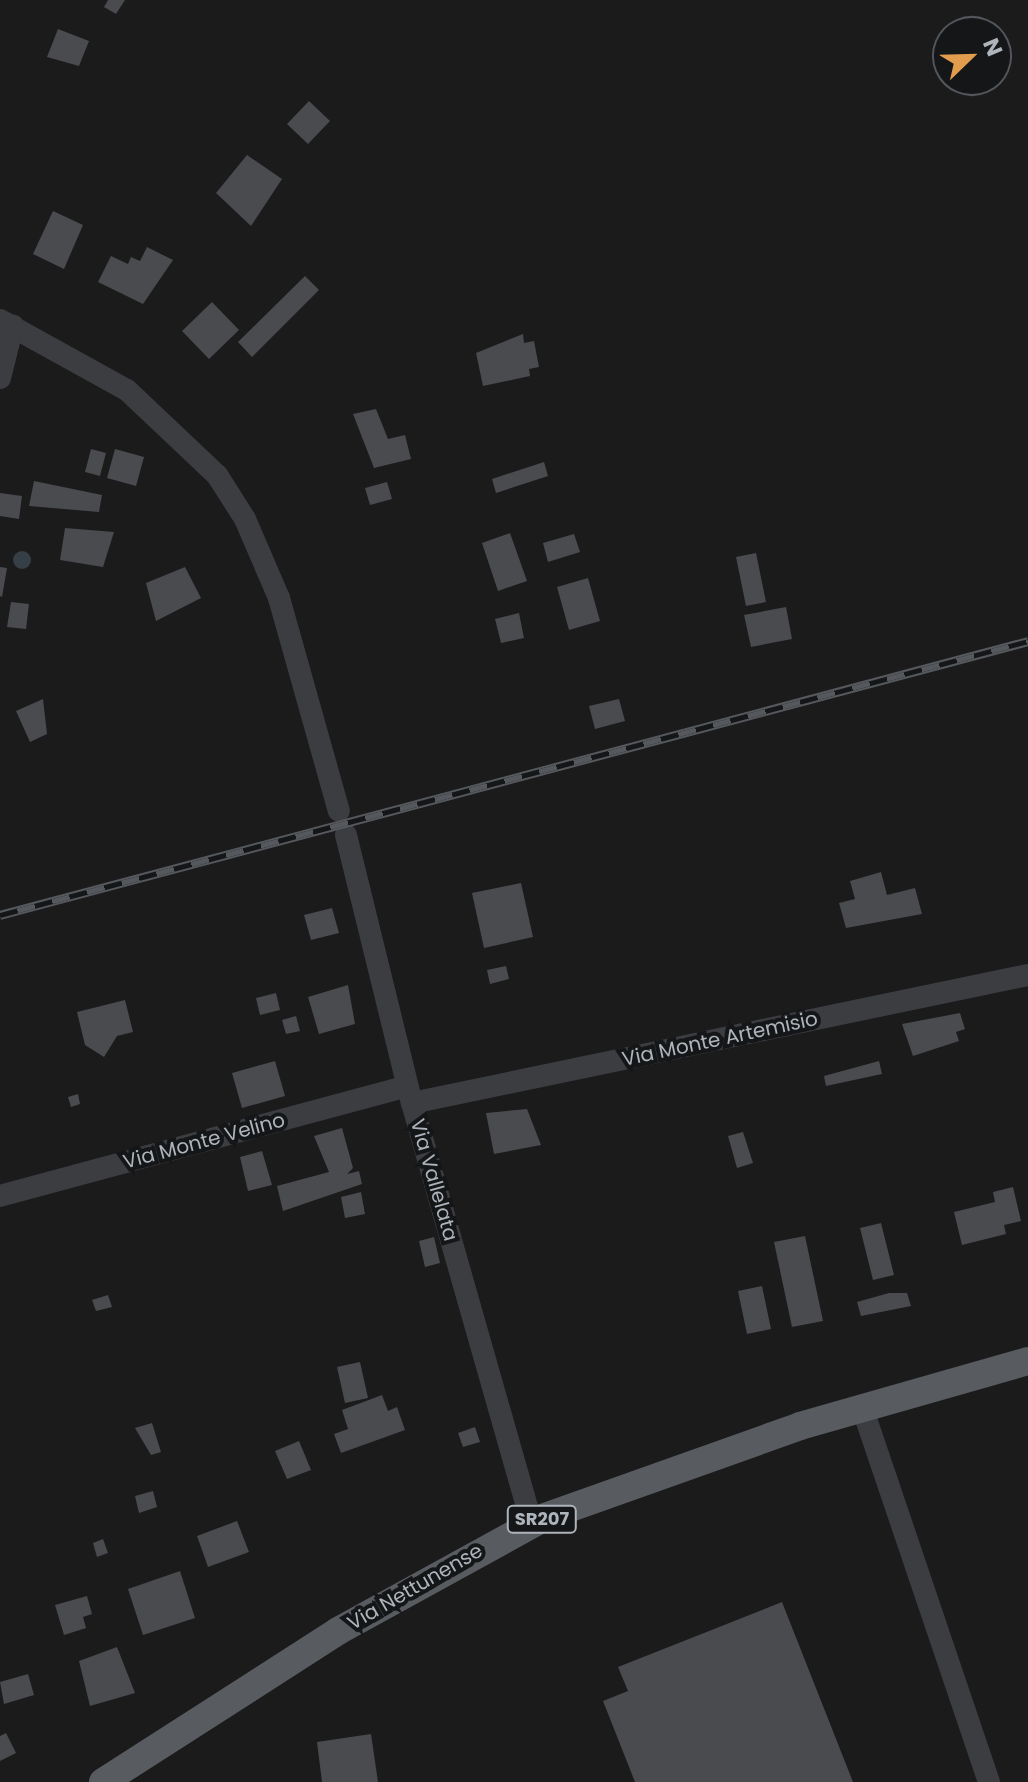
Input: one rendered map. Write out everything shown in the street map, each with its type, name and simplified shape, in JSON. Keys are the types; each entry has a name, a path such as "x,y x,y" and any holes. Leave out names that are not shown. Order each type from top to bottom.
{"main road":[{"name":"Via Nettunense","path":"103,1782 338,1631 532,1523 862,1407 1028,1361"}],"street":[{"path":"0,378 6,323 151,408 228,492 279,598 339,811"},
{"name":"Via Vallelata","path":"346,835 410,1094 532,1523"},
{"name":"Via Monte Artemisio","path":"410,1094 1028,975"},
{"name":"Via Monte Velino","path":"0,1196 410,1094"},
{"path":"862,1407 989,1782"}],"shaded area":[{"path":"22,551 31,560 22,569 13,560"}],"building":[{"path":"108,0 125,0 116,14 104,7"},
{"path":"58,29 89,41 79,66 47,57"},
{"path":"309,101 330,121 308,144 287,124"},
{"path":"247,155 282,179 251,226 216,193"},
{"path":"53,211 83,225 64,269 33,254"},
{"path":"147,247 173,260 143,304 98,282 111,256 128,264 131,257 140,261"},
{"path":"305,276 319,290 252,357 238,342"},
{"path":"212,302 239,330 209,359 182,331"},
{"path":"523,334 524,343 534,341 539,367 529,369 530,376 483,386 476,353"},
{"path":"376,409 388,439 405,435 411,459 374,468 353,414"},
{"path":"91,449 106,453 100,476 85,472"},
{"path":"115,449 144,457 136,486 107,478"},
{"path":"544,462 548,476 496,493 492,479"},
{"path":"34,481 102,495 99,512 29,506"},
{"path":"387,482 392,499 370,505 365,488"},
{"path":"0,493 22,496 19,519 0,516"},
{"path":"65,528 114,532 103,567 60,560"},
{"path":"510,533 527,581 498,591 482,543"},
{"path":"574,534 580,552 548,562 543,543"},
{"path":"756,553 766,602 746,606 736,557"},
{"path":"0,567 7,568 2,597 0,596"},
{"path":"185,567 201,598 156,621 146,583"},
{"path":"588,578 600,621 569,630 557,587"},
{"path":"11,602 29,604 26,629 7,627"},
{"path":"786,607 792,639 751,647 744,615"},
{"path":"519,613 524,638 501,643 495,619"},
{"path":"43,699 47,734 30,742 16,711"},
{"path":"619,699 625,721 595,729 589,706"},
{"path":"881,872 887,895 915,888 922,914 846,928 839,903 855,899 850,881"},
{"path":"521,883 533,937 484,948 472,893"},
{"path":"332,908 339,933 311,940 304,915"},
{"path":"506,966 509,979 490,984 487,970"},
{"path":"348,985 355,1024 319,1034 308,997"},
{"path":"276,993 280,1010 260,1015 256,998"},
{"path":"125,1000 133,1032 117,1036 104,1057 85,1045 77,1012"},
{"path":"960,1013 965,1029 956,1032 959,1041 913,1056 902,1024"},
{"path":"296,1016 300,1031 286,1034 282,1020"},
{"path":"275,1061 285,1096 242,1108 232,1073"},
{"path":"879,1061 882,1074 826,1086 824,1076"},
{"path":"78,1094 80,1104 71,1107 68,1097"},
{"path":"527,1109 541,1145 494,1154 486,1113"},
{"path":"342,1128 353,1168 347,1174 359,1171 362,1184 283,1211 277,1186 329,1172 314,1136"},
{"path":"743,1132 753,1163 737,1168 728,1136"},
{"path":"262,1151 272,1185 248,1191 240,1157"},
{"path":"1013,1187 1021,1221 1004,1225 1006,1234 962,1245 954,1212 995,1202 993,1192"},
{"path":"361,1192 365,1214 345,1218 341,1197"},
{"path":"881,1223 894,1275 873,1280 860,1228"},
{"path":"805,1236 823,1321 792,1327 774,1242"},
{"path":"434,1237 440,1263 425,1267 419,1241"},
{"path":"762,1286 771,1329 747,1334 738,1291"},
{"path":"889,1293 907,1293 911,1306 861,1316 857,1302"},
{"path":"108,1295 112,1307 96,1311 92,1300"},
{"path":"360,1362 368,1398 345,1403 337,1367"},
{"path":"382,1395 388,1411 397,1407 405,1430 341,1453 334,1434 348,1429 342,1410"},
{"path":"152,1423 161,1452 151,1455 135,1428"},
{"path":"475,1427 480,1442 463,1447 458,1433"},
{"path":"299,1441 311,1470 287,1479 275,1451"},
{"path":"153,1491 157,1507 139,1513 135,1496"},
{"path":"237,1521 249,1552 208,1567 197,1536"},
{"path":"103,1539 108,1553 97,1557 93,1543"},
{"path":"180,1571 195,1618 143,1635 128,1589"},
{"path":"87,1596 92,1614 83,1617 86,1628 64,1635 55,1605"},
{"path":"782,1602 853,1782 635,1782 603,1701 628,1691 618,1667"},
{"path":"117,1647 135,1693 90,1706 79,1661"},
{"path":"28,1674 34,1695 4,1704 0,1682"},
{"path":"6,1733 16,1753 0,1761 0,1736"},
{"path":"371,1734 378,1782 322,1782 317,1742"}],"railway":[{"path":"0,915 1028,641"}]}
